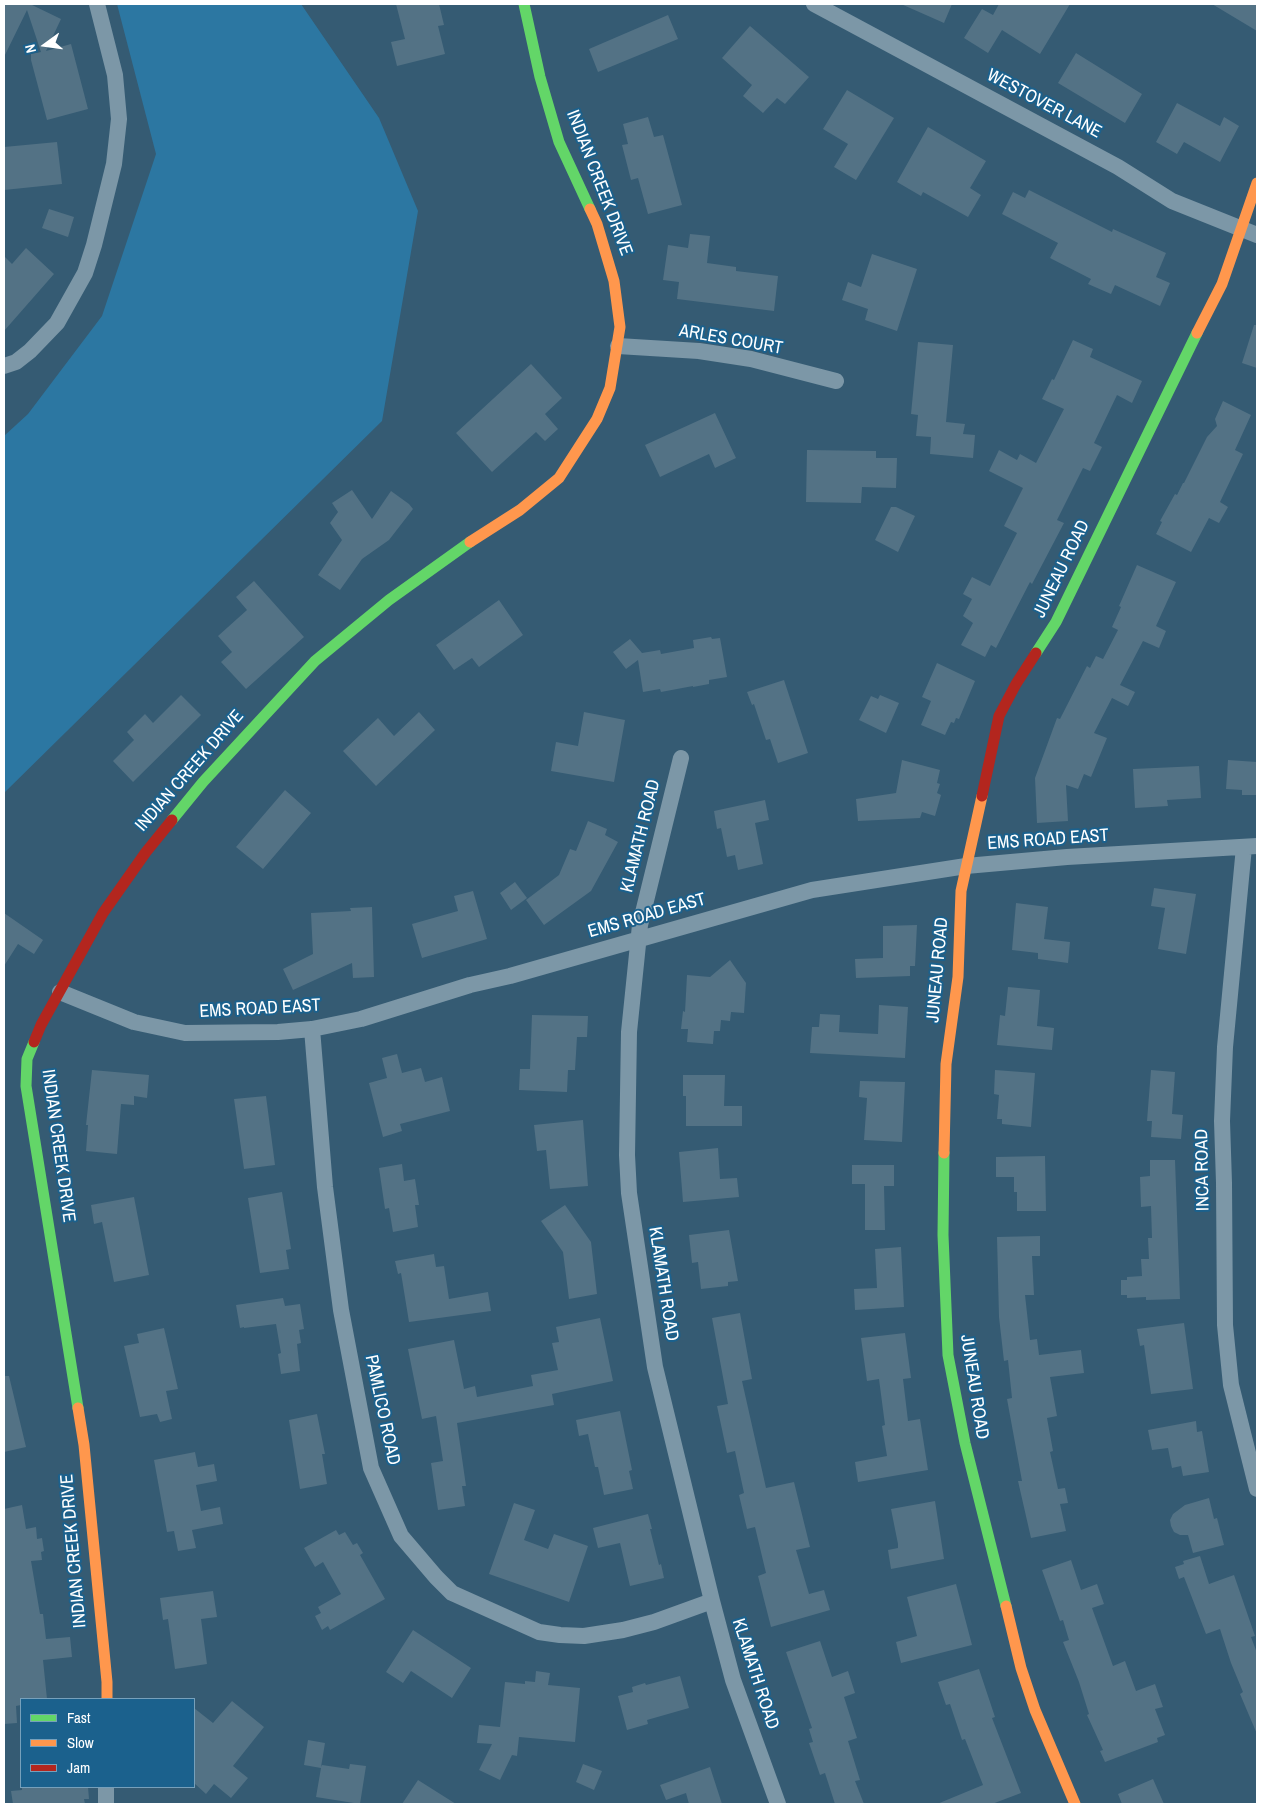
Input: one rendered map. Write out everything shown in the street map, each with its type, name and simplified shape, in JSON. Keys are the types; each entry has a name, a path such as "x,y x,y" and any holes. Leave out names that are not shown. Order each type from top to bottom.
{"street":[{"path":"4,366 16,362 30,351 58,323 85,274 94,245 114,164 119,118 115,75 97,4"},
{"name":"INDIAN CREEK DRIVE","path":"107,1698 84,1445 31,1124 26,1086 26,1059 41,1025 103,913 146,852 203,782 315,661 389,600 475,538 520,510 559,478 597,419 610,388 618,346 620,327 614,282 597,224 559,142 540,77 524,4"},
{"name":"WESTOVER LANE","path":"814,4 1118,167 1172,201 1257,235"},
{"name":"JUNEAU ROAD","path":"1075,1804 1035,1710 1021,1668 965,1443 948,1356 943,1235 946,1064 958,977 961,891 999,716 1016,684 1056,622 1222,284 1257,183"},
{"name":"ARLES COURT","path":"618,346 707,352 751,359 836,381"},
{"name":"KLAMATH ROAD","path":"681,758 638,939 629,1032 627,1154 629,1193 656,1367 712,1601 733,1680 778,1804"},
{"name":"EMS ROAD EAST","path":"60,992 134,1022 185,1033 278,1032 312,1029 361,1019 470,985 510,976 812,890 966,866 1068,857 1251,847"},
{"name":"INCA ROAD","path":"1251,847 1225,1048 1222,1122 1225,1325 1231,1384 1257,1489"},
{"name":"PAMLICO ROAD","path":"312,1029 326,1187 341,1310 371,1468 401,1536 452,1593 540,1632 584,1636 624,1630 654,1622 712,1601"},
{"path":"106,1788 106,1804"}],"shaded area":[{"path":"117,4 301,4 379,118 418,211 382,421 4,793 4,436 28,414 102,316 156,154"}],"building":[{"path":"4,4 30,4 61,19 46,51 71,44 88,109 47,120 31,60 31,54 41,52 27,10 4,57"},
{"path":"396,4 439,4 444,25 438,26 445,54 397,66 391,42 405,39"},
{"path":"901,4 952,4 944,23"},
{"path":"999,4 1070,4 1040,54 1002,30 988,53 964,38 982,9 993,15"},
{"path":"1212,4 1257,4 1257,31"},
{"path":"668,15 678,39 598,72 589,49"},
{"path":"750,26 809,77 785,104 777,98 763,113 743,96 752,85 722,58"},
{"path":"1076,53 1142,94 1125,123 1058,83"},
{"path":"847,90 894,118 856,180 834,167 848,144 823,129"},
{"path":"1177,103 1220,126 1224,117 1239,126 1220,162 1184,142 1177,154 1156,142"},
{"path":"648,117 654,137 663,135 682,205 648,214 638,178 631,180 622,145 628,144 623,124"},
{"path":"928,127 986,161 970,188 981,195 968,217 923,192 921,196 897,182"},
{"path":"57,142 62,184 4,190 4,147"},
{"path":"1029,190 1112,232 1113,229 1166,253 1156,277 1170,283 1160,306 1115,285 1111,294 1088,284 1091,279 1050,258 1058,243 1002,214 1013,192 1025,198"},
{"path":"49,209 74,217 68,237 42,228"},
{"path":"690,234 710,236 707,263 736,267 736,271 778,276 774,311 677,299 679,282 663,280 668,245 688,248"},
{"path":"26,248 54,274 4,331 4,256 12,264"},
{"path":"872,254 917,269 897,331 865,320 868,309 842,300 848,282 861,287"},
{"path":"1254,325 1257,325 1257,368 1242,363"},
{"path":"1073,340 1093,349 1090,357 1142,381 1132,403 1117,395 1094,443 1102,447 1090,471 1083,468 1057,520 1064,523 1032,584 1030,582 996,648 991,645 985,657 961,645 973,623 963,616 972,599 963,594 972,577 990,586 1017,533 1004,526 1023,488 989,471 999,450 1017,460 1020,454 1036,463 1064,409 1042,399 1052,379 1054,380"},
{"path":"918,342 953,345 946,422 965,424 963,434 975,435 973,458 930,454 931,437 916,436 918,415 911,414"},
{"path":"531,364 562,398 545,414 558,429 545,441 536,432 492,472 456,433"},
{"path":"1223,401 1251,415 1235,450 1243,454 1220,502 1228,507 1219,523 1209,518 1191,552 1156,534 1162,522 1160,521 1175,494 1177,495 1184,483 1207,437 1217,426 1215,419"},
{"path":"715,413 736,458 715,468 709,454 660,477 645,445"},
{"path":"807,450 876,451 876,458 897,458 896,488 862,487 861,503 806,502"},
{"path":"352,490 372,519 391,491 413,509 389,540 362,559 340,590 318,575 342,540 330,523 338,512 332,503"},
{"path":"891,507 896,507 915,516 898,552 875,540"},
{"path":"1137,565 1176,582 1156,626 1166,631 1159,648 1143,641 1120,685 1135,692 1128,706 1112,698 1094,733 1107,738 1091,777 1084,774 1078,789 1066,785 1068,821 1037,823 1035,778 1057,718 1060,719 1087,666 1090,668 1096,656 1103,659 1118,630 1112,627"},
{"path":"254,581 304,637 246,689 221,662 232,652 218,636 247,610 236,597"},
{"path":"499,600 523,635 479,667 472,658 454,670 436,645"},
{"path":"711,637 712,639 720,638 727,677 709,680 709,684 661,692 660,689 643,692 638,660 626,669 613,652 630,639 642,653 660,650 661,654 694,648 693,640"},
{"path":"937,663 975,681 959,719 956,718 954,723 951,722 945,735 921,725 931,701 922,697"},
{"path":"784,680 808,753 778,763 770,739 766,740 754,704 752,705 747,692"},
{"path":"181,695 201,715 133,782 113,761 134,740 127,732 145,714 153,723"},
{"path":"880,695 899,703 886,733 859,720 871,696 878,699"},
{"path":"419,712 435,730 376,786 343,751 378,718 394,736"},
{"path":"584,712 625,720 614,782 551,771 556,742 578,746"},
{"path":"902,760 940,770 937,783 940,784 937,793 941,795 935,816 922,812 920,818 858,821 856,799 896,793"},
{"path":"1228,760 1257,762 1257,795 1242,795 1242,790 1226,789"},
{"path":"1199,766 1201,798 1167,800 1168,806 1135,808 1133,769"},
{"path":"285,790 311,813 263,869 236,847"},
{"path":"765,800 769,820 755,823 763,864 738,870 735,855 727,857 721,828 717,829 714,811"},
{"path":"588,821 607,829 605,835 618,842 591,891 544,925 526,900 559,875 570,849 576,851"},
{"path":"515,882 527,898 511,910 500,893"},
{"path":"1154,888 1196,894 1186,954 1158,949 1165,908 1151,906"},
{"path":"473,891 487,939 422,958 412,924 458,911 454,896"},
{"path":"1016,903 1048,907 1044,939 1070,942 1068,963 1038,959 1038,953 1012,950"},
{"path":"372,907 374,977 353,978 352,963 293,990 283,969 313,954 311,913 351,911 350,908"},
{"path":"4,913 43,940 34,954 18,944 4,966"},
{"path":"917,925 915,966 910,966 910,976 856,978 855,959 883,958 883,926"},
{"path":"730,960 746,983 744,1013 731,1012 730,1021 721,1020 720,1031 714,1031 713,1044 687,1042 688,1029 681,1029 683,1011 685,1012 687,975 710,977"},
{"path":"1008,987 1040,990 1037,1026 1054,1028 1052,1050 997,1045 1000,1015 1005,1016"},
{"path":"879,1005 908,1007 905,1058 810,1053 812,1027 819,1027 820,1014 840,1015 839,1032 878,1034"},
{"path":"532,1015 588,1016 587,1037 577,1037 575,1070 568,1070 567,1092 519,1090 520,1069 530,1069"},
{"path":"397,1054 402,1073 421,1068 425,1082 442,1077 450,1111 400,1124 402,1131 383,1137 369,1083 387,1078 382,1058"},
{"path":"92,1070 149,1075 147,1098 134,1096 134,1105 121,1104 117,1154 86,1151 88,1125 86,1125"},
{"path":"995,1070 1035,1073 1031,1127 1002,1124 1002,1119 997,1119 999,1095 994,1094"},
{"path":"1151,1070 1175,1072 1172,1114 1183,1115 1181,1139 1151,1137 1152,1121 1147,1121"},
{"path":"683,1075 725,1075 724,1106 742,1106 742,1126 686,1126 686,1096 683,1096"},
{"path":"860,1081 905,1082 902,1142 864,1140 867,1098 859,1097"},
{"path":"266,1096 275,1165 244,1169 234,1099"},
{"path":"583,1120 588,1186 550,1189 546,1150 537,1151 534,1125"},
{"path":"718,1148 720,1179 737,1178 739,1197 683,1202 679,1152"},
{"path":"1045,1156 1046,1211 1017,1211 1017,1192 1014,1192 1014,1177 996,1177 996,1157"},
{"path":"1150,1160 1175,1160 1180,1299 1146,1300 1146,1297 1127,1298 1127,1295 1121,1295 1121,1280 1127,1280 1127,1277 1142,1276 1141,1259 1149,1259 1148,1238 1152,1238 1151,1206 1141,1207 1140,1177 1150,1176"},
{"path":"402,1164 404,1181 415,1179 419,1205 415,1205 418,1227 393,1232 389,1208 385,1209 379,1168"},
{"path":"852,1165 894,1165 894,1186 884,1186 885,1230 865,1230 865,1184 852,1184"},
{"path":"282,1192 291,1249 286,1250 289,1269 260,1273 248,1198"},
{"path":"134,1197 149,1275 114,1282 102,1222 94,1224 91,1205"},
{"path":"565,1205 591,1242 597,1294 569,1299 563,1252 541,1221"},
{"path":"729,1230 738,1281 728,1282 728,1286 701,1289 698,1262 692,1263 689,1235"},
{"path":"1040,1236 1040,1256 1032,1256 1034,1295 1025,1295 1030,1340 1037,1339 1039,1355 1081,1350 1084,1373 1050,1377 1057,1416 1047,1418 1053,1451 1050,1452 1058,1489 1065,1488 1068,1503 1060,1504 1066,1531 1031,1538 1018,1481 1022,1481 1007,1399 1012,1398 1008,1360 1004,1361 999,1317 997,1237"},
{"path":"901,1247 904,1307 855,1310 854,1289 877,1288 875,1249"},
{"path":"434,1254 436,1267 444,1266 449,1299 488,1292 491,1311 409,1322 401,1273 398,1274 395,1261"},
{"path":"283,1298 285,1306 300,1304 304,1329 299,1330 301,1343 297,1344 300,1371 281,1374 278,1354 281,1353 276,1324 240,1328 236,1305"},
{"path":"740,1313 752,1379 742,1381 766,1488 794,1482 810,1547 796,1550 809,1594 824,1590 830,1610 771,1627 758,1576 766,1573 755,1527 747,1529 739,1495 744,1493 735,1451 727,1453 717,1406 728,1404 712,1318"},
{"path":"600,1318 613,1381 552,1394 554,1405 457,1423 466,1486 462,1486 465,1506 438,1510 431,1463 443,1461 436,1416 422,1419 408,1349 454,1340 464,1389 475,1386 477,1397 533,1386 531,1375 558,1370 552,1343 559,1342 556,1327"},
{"path":"1184,1323 1193,1389 1151,1394 1144,1345 1140,1346 1137,1329"},
{"path":"164,1328 178,1389 166,1391 172,1419 160,1422 157,1414 140,1417 124,1346 139,1343 137,1334"},
{"path":"905,1333 911,1378 903,1379 908,1421 920,1419 928,1470 858,1482 855,1462 887,1456 882,1426 885,1425 879,1379 867,1381 861,1338"},
{"path":"4,1376 9,1376 26,1447 4,1452"},
{"path":"620,1411 632,1470 629,1471 633,1489 604,1495 598,1467 595,1467 588,1434 579,1436 576,1420"},
{"path":"317,1414 325,1454 322,1454 327,1484 300,1489 289,1420"},
{"path":"1196,1421 1197,1432 1202,1431 1209,1472 1183,1476 1181,1466 1172,1468 1168,1448 1152,1450 1148,1430"},
{"path":"195,1452 198,1467 214,1464 217,1481 196,1485 201,1511 220,1507 223,1524 192,1530 196,1548 178,1551 174,1531 167,1532 154,1460"},
{"path":"1209,1498 1214,1519 1217,1518 1224,1545 1193,1553 1188,1535 1180,1535 1174,1532 1170,1520 1173,1514 1185,1505"},
{"path":"935,1501 944,1559 891,1569 888,1550 898,1548 898,1544 891,1509"},
{"path":"514,1503 535,1510 524,1540 548,1549 554,1534 588,1546 569,1602 489,1574"},
{"path":"22,1505 26,1529 36,1527 37,1539 42,1538 44,1551 41,1552 42,1560 31,1561 40,1614 43,1614 46,1639 70,1637 72,1657 43,1660 47,1698 20,1698 20,1705 16,1706 17,1723 4,1724 4,1509"},
{"path":"648,1514 659,1565 661,1564 664,1578 630,1586 620,1543 598,1548 593,1528"},
{"path":"336,1530 339,1535 345,1532 353,1545 357,1543 363,1553 360,1555 385,1599 330,1630 328,1626 322,1630 315,1616 321,1613 318,1607 341,1594 323,1562 315,1567 304,1548"},
{"path":"1200,1556 1209,1584 1234,1575 1255,1636 1251,1637 1257,1653 1257,1734 1240,1694 1243,1692 1220,1629 1206,1634 1184,1577 1179,1579 1175,1567 1184,1564 1183,1561"},
{"path":"1071,1560 1081,1590 1097,1584 1104,1604 1092,1608 1113,1666 1125,1661 1136,1691 1155,1684 1163,1707 1155,1709 1165,1735 1157,1738 1158,1742 1105,1762 1100,1751 1103,1750 1087,1715 1089,1714 1079,1682 1063,1642 1069,1640 1063,1620 1060,1621 1042,1570"},
{"path":"956,1584 972,1645 901,1663 896,1642 917,1636 907,1597"},
{"path":"213,1591 217,1617 201,1619 207,1664 175,1669 168,1619 163,1620 160,1598"},
{"path":"413,1630 471,1668 452,1698 411,1671 403,1683 386,1672"},
{"path":"820,1641 832,1677 848,1671 855,1693 844,1697 857,1738 848,1741 860,1780 855,1781 864,1804 835,1804 825,1773 820,1775 809,1743 813,1742 809,1729 812,1728 786,1652"},
{"path":"979,1669 995,1717 992,1718 1021,1793 992,1804 937,1804 983,1785 965,1739 962,1740 950,1704 946,1705 938,1682"},
{"path":"536,1671 550,1673 548,1685 580,1688 575,1742 519,1737 517,1756 512,1755 500,1780 479,1770 492,1744 477,1743 479,1725 500,1727 505,1682 525,1684 525,1681 535,1682"},
{"path":"680,1676 689,1708 647,1720 648,1724 627,1730 618,1696 633,1692 632,1687"},
{"path":"232,1701 264,1727 233,1766 248,1778 231,1798 214,1784 206,1794 195,1784 195,1709 213,1723"},
{"path":"308,1740 325,1743 321,1767 322,1765 349,1769 350,1764 366,1766 360,1804 316,1797 321,1768 304,1765"},
{"path":"583,1764 602,1771 594,1790 576,1782"},
{"path":"710,1767 722,1804 689,1804 686,1793 666,1800 660,1785"},
{"path":"1153,1779 1164,1804 1122,1804 1118,1794"},
{"path":"418,1780 456,1804 402,1804"},
{"path":"22,1788 88,1788 89,1799 84,1799 85,1804 13,1804 11,1791 22,1790"}],"traffic: fast":[{"path":"524,4 540,77 559,142 590,209"},
{"path":"1036,653 1056,622 1197,333"},
{"path":"172,820 203,782 315,661 389,600 470,542"},
{"path":"34,1042 27,1059 26,1086 78,1408"},
{"path":"944,1153 943,1235 948,1355 965,1443 1006,1606"}],"traffic: slow":[{"path":"1197,333 1222,284 1257,183"},
{"path":"470,542 520,510 559,478 597,419 610,388 620,327 614,281 597,224 590,209"},
{"path":"944,1153 946,1064 958,977 961,891 982,796"},
{"path":"78,1408 84,1445 107,1698"},
{"path":"1006,1606 1021,1668 1035,1710 1075,1804"}],"traffic: jam":[{"path":"982,796 999,716 1016,684 1036,653"},
{"path":"34,1042 41,1025 103,913 146,852 172,820"}]}
